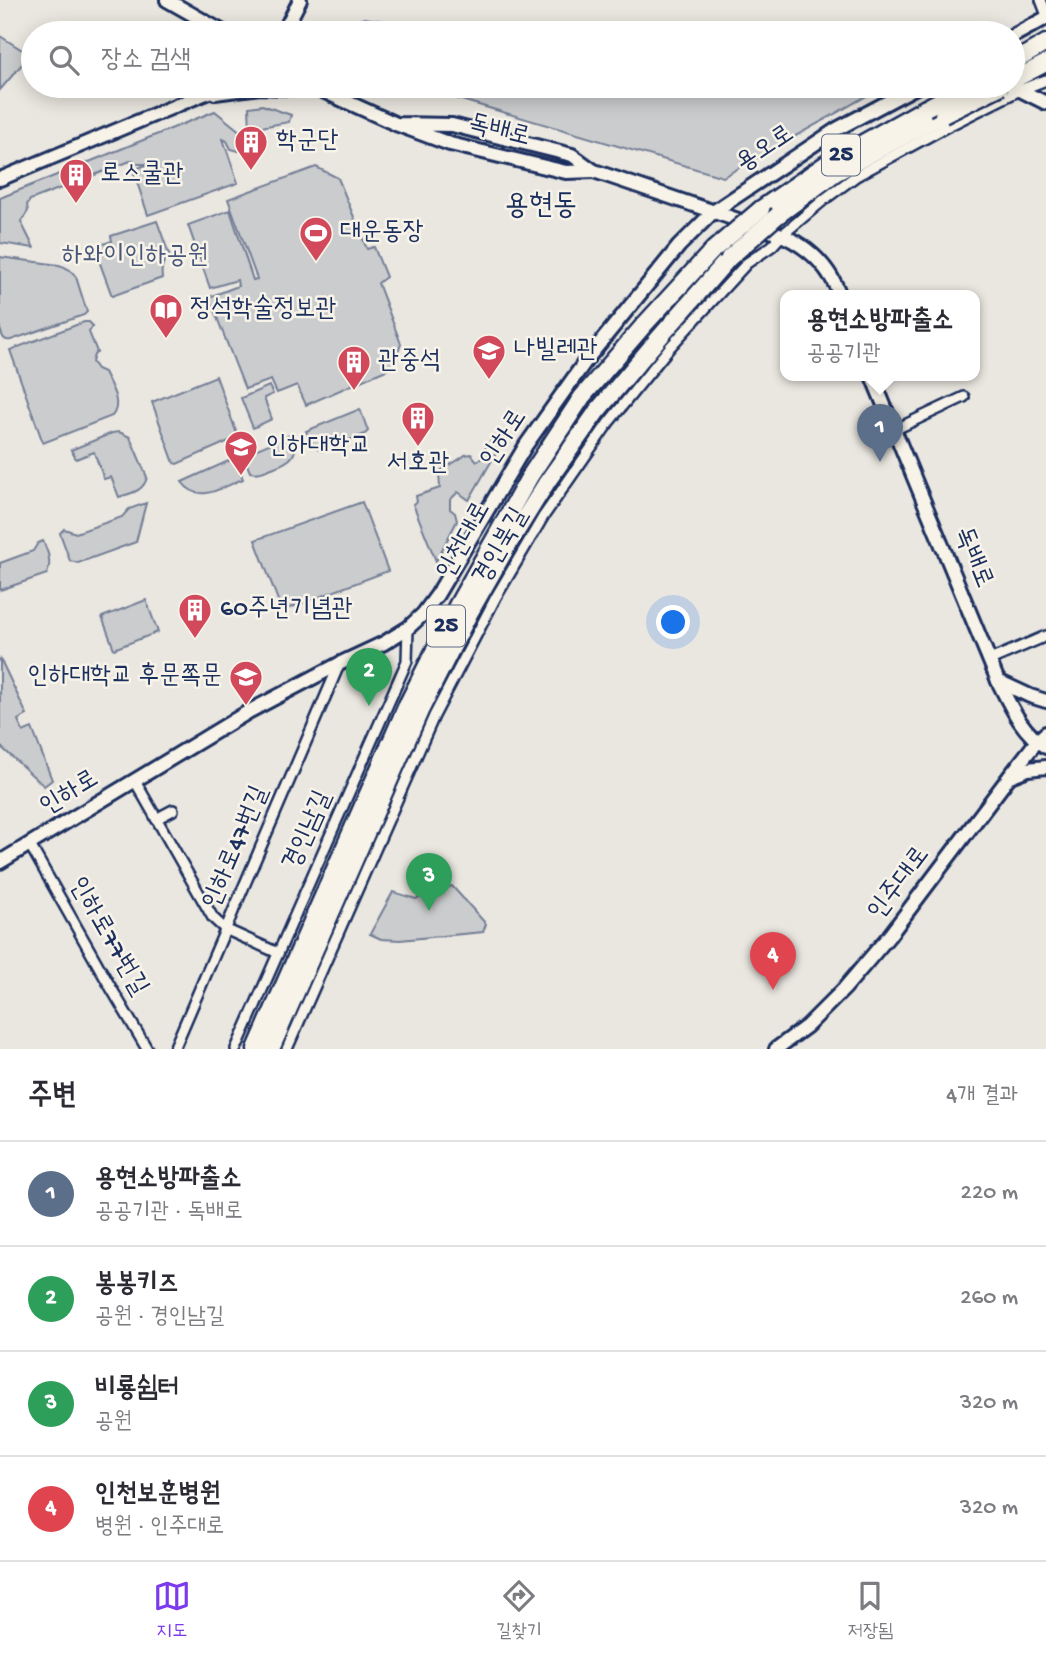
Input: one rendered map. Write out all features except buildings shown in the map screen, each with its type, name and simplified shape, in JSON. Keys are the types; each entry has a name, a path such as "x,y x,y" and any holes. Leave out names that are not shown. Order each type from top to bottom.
{"highway":[{"path":"1025,55 1046,43"},
{"path":"1025,77 1039,66"},
{"name":"인천대로","path":"256,1049 408,703 457,606 518,497 582,397 713,250 761,209 829,162 945,98"},
{"name":"인천대로","path":"271,1049 420,711 470,612 547,482 598,410 729,258 778,215 835,173 976,98"}],"main road":[{"path":"167,0 203,21"},
{"path":"293,21 300,0"},
{"path":"1025,29 1046,16"},
{"path":"1025,91 1046,103"},
{"path":"0,179 186,98"},
{"name":"독배로","path":"339,98 396,124 450,144 566,172 594,171"},
{"name":"용오로","path":"713,212 837,129 895,98"},
{"name":"독배로","path":"396,124 452,125 572,155 594,171 782,235 800,244 820,260 835,280 839,290"},
{"name":"인하로","path":"0,862 248,712 384,643 408,628 437,595 526,445 587,359 679,246 713,212"},
{"name":"독배로","path":"874,381 998,681 1015,714 1043,740"},
{"path":"998,681 1046,701"},
{"name":"인주대로","path":"776,1049 807,1026 844,989 889,936 1009,777 1043,740"},
{"path":"1009,777 1028,769 1046,767"}],"street":[{"path":"1041,0 1046,16"},
{"name":"경인북길","path":"1025,83 1046,80"},
{"name":"경인북길","path":"287,1049 434,716 496,597 543,517 609,422 670,347 747,263 772,246 826,198 856,176 994,98"},
{"path":"894,430 964,397"},
{"name":"경인남길","path":"236,1049 407,661 408,628"},
{"path":"990,660 1046,636"},
{"name":"인하로47번길","path":"174,1049 339,664"},
{"path":"135,782 213,918 225,929 278,953"},
{"path":"156,819 173,810"},
{"name":"인하로77번길","path":"30,845 147,1049"}],"green space":[{"path":"364,18 385,21 357,21"},
{"path":"0,36 21,49 21,66 0,90"},
{"path":"455,98 863,98 723,177"},
{"path":"262,105 291,115 289,122 250,129 249,107"},
{"path":"215,111 247,137 239,151 231,149 223,139 238,183 148,215 133,170 148,164 138,164 133,160 30,200 28,211 21,222 34,248 0,243 0,198"},
{"name":"대운동장","path":"316,167 338,178 367,249 374,247 386,277 378,283 401,344 393,367 306,405 297,385 277,393 271,380 245,389 209,297 238,286 237,280 210,288 188,225 230,210 253,280 257,279 228,199"},
{"name":"하와이인하공원","path":"157,221 170,257 163,263 162,278 112,296 94,247 112,241 111,236"},
{"path":"0,257 59,265 69,269 76,277 87,312 11,340 5,339 0,329"},
{"path":"84,322 93,326 89,332 97,352 92,362 97,369 104,372 112,388 116,400 115,411 112,416 43,443 10,350"},
{"path":"216,376 237,434 236,438 174,463 152,402"},
{"path":"269,386 273,394 264,398 272,419 253,428 241,398"},
{"path":"360,409 368,431 365,434 322,451 311,443 306,431"},
{"path":"119,432 130,437 147,477 133,493 119,497 111,477 104,479 94,452 76,459 71,450"},
{"path":"292,434 295,447 289,460 264,471 250,472 243,455"},
{"path":"506,436 469,500 458,492 450,500 450,509 455,513 457,521 436,561 413,504 417,502 416,496 440,488 439,472 465,455 471,454 477,461 481,459 489,444"},
{"path":"235,458 243,479 219,490 196,492 182,482"},
{"path":"362,502 388,571 282,611 255,540"},
{"path":"146,503 136,542 78,563 70,561 60,533 64,529 76,533 122,517 129,509"},
{"path":"43,541 49,561 47,574 0,590 0,563 33,551 38,543"},
{"path":"146,600 158,632 114,649 102,617"},
{"path":"0,658 27,715 18,720 23,732 32,728 52,780 44,786 0,746"},
{"path":"452,886 486,924 483,932 400,940 381,939 370,934 393,892 416,899"}],"place":[{"name":"학군단","path":"251,172"},
{"name":"로스쿨관","path":"76,205"},
{"name":"대운동장","path":"316,263"},
{"name":"정석학술정보관","path":"166,340"},
{"name":"나빌레관","path":"489,381"},
{"name":"관중석","path":"354,392"},
{"name":"서호관","path":"418,448"},
{"name":"용현소방파출소","path":"880,462"},
{"name":"인하대학교","path":"241,477"},
{"name":"60주년기념관","path":"195,640"},
{"name":"봉봉키즈","path":"369,706"},
{"name":"인하대학교 후문쪽문","path":"246,707"},
{"name":"비룡쉼터","path":"429,911"},
{"name":"인천보훈병원","path":"773,990"}],"district":[{"name":"용현동","path":"541,207"}]}
